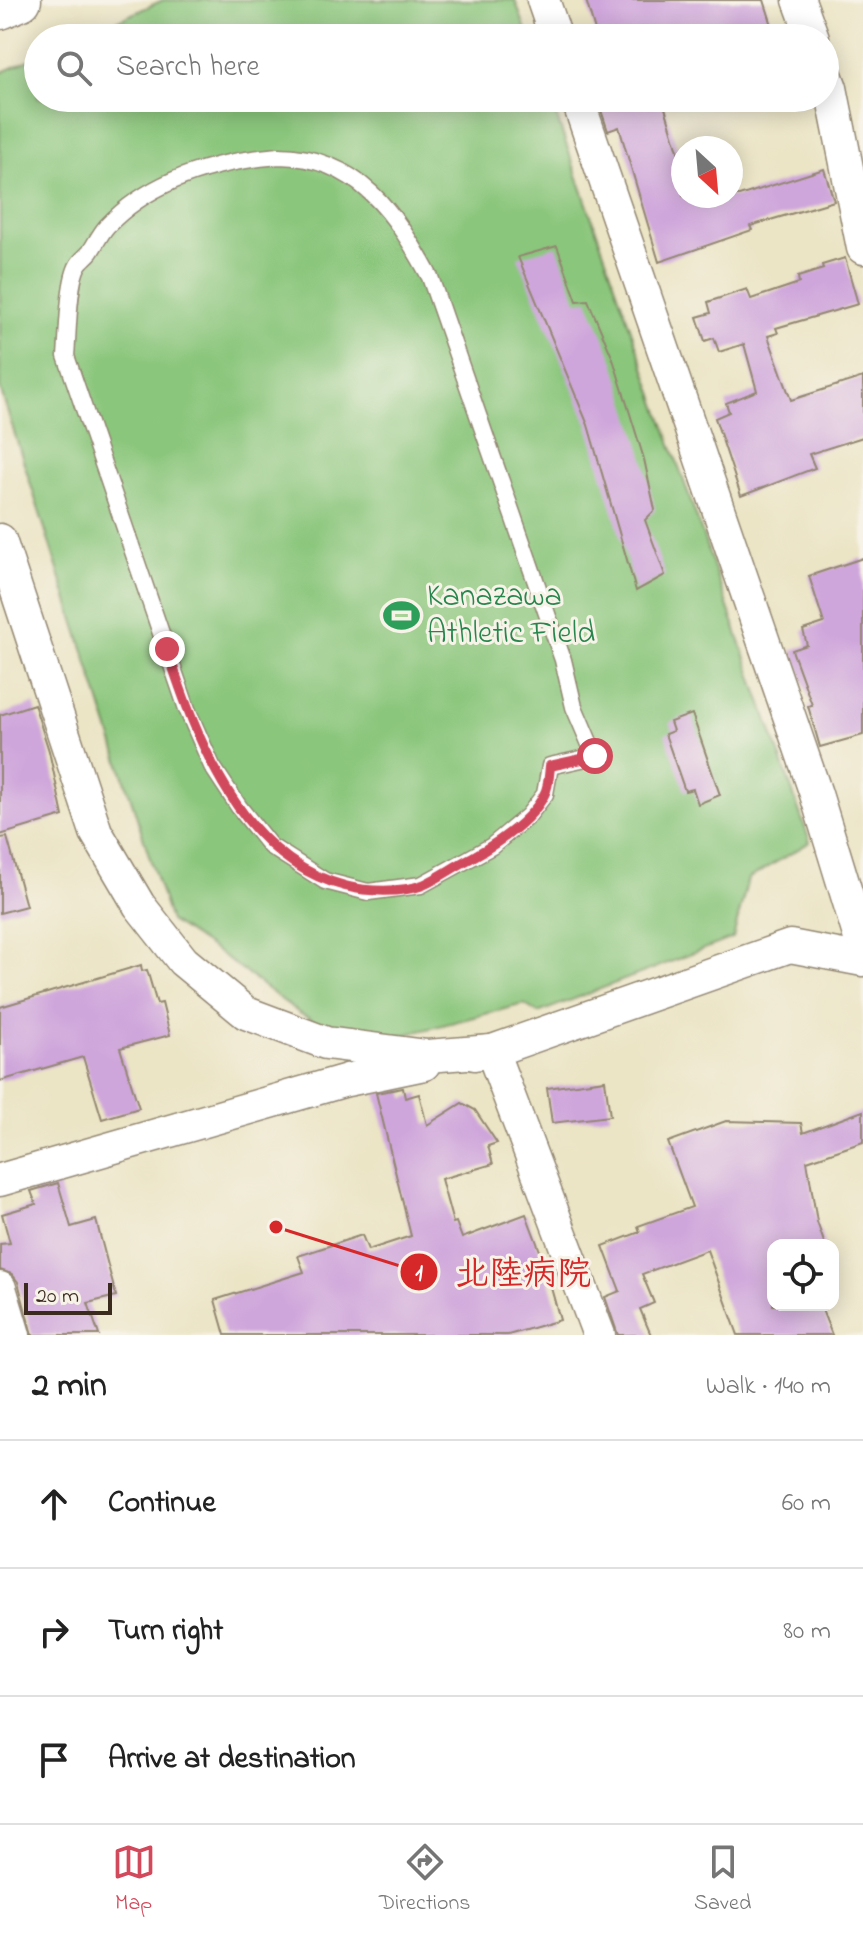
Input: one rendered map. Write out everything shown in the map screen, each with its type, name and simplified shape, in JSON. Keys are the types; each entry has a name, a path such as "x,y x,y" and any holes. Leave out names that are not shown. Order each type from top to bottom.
{"street":[{"path":"0,9 21,0"},
{"path":"543,0 551,24"},
{"path":"799,0 808,24"},
{"path":"582,112 816,794 863,948"},
{"path":"836,112 863,248"},
{"path":"0,540 96,832 139,905 183,961 246,1013 326,1043 427,1056 492,1051"},
{"path":"0,1180 347,1080 492,1051 790,946 863,960"},
{"path":"492,1051 599,1335"},
{"path":"0,1288 14,1335"}],"lane":[{"path":"267,156 298,156 356,179 381,200 409,238 430,277 563,660 574,707 595,756 550,766 545,794 528,816 492,846 421,885 368,892 325,881 270,846 212,766 187,709 167,649 66,356 77,266 104,229 144,195 190,173 227,162 267,156"}],"green space":[{"path":"163,0 515,0 524,24 110,24"},
{"name":"Kanazawa Athletic Field","path":"24,62 24,112 555,112 810,842 748,879 733,938 538,1013 524,1004 396,1037 338,1034 299,1013 222,955 170,921 0,388 0,73"}],"building":[{"path":"586,0 764,0 772,24 593,24"},
{"path":"602,112 666,112 674,136 671,136 671,208 743,208 743,195 824,169 834,201 750,226 752,230 659,262 619,127 608,131"},
{"path":"557,246 577,301 588,300 613,359 644,459 655,510 645,520 665,575 636,591 588,425 518,257"},
{"path":"845,258 858,304 776,328 778,333 768,336 791,400 863,377 863,437 809,454 815,468 741,496 715,418 729,412 726,403 757,391 744,344 719,352 714,338 705,341 697,317 711,313 708,302 747,289 751,299 799,283 798,277"},
{"path":"863,558 863,735 820,747 808,706 812,705 792,650 807,645 803,630 824,623 809,576"},
{"path":"34,704 49,751 63,816 0,835 0,715"},
{"path":"692,714 720,795 698,804 693,789 685,791 665,734 673,731 670,722"},
{"path":"7,837 26,906 0,913 0,838"},
{"path":"141,965 142,971 147,970 157,1004 162,1003 170,1035 120,1048 139,1108 102,1119 83,1057 0,1081 0,1007"},
{"path":"605,1080 610,1116 552,1123 547,1088"},
{"path":"403,1088 405,1098 419,1094 427,1125 462,1103 475,1110 497,1143 488,1146 493,1164 441,1179 453,1223 456,1222 462,1238 526,1214 543,1259 560,1320 508,1335 225,1335 215,1300 304,1272 298,1256 362,1235 368,1250 411,1236 376,1093"},
{"path":"863,1111 863,1142 807,1161 823,1239 767,1239 767,1311 822,1311 832,1335 738,1335 707,1250 642,1274 654,1303 640,1309 651,1335 618,1335 605,1297 620,1291 603,1246 640,1232 638,1226 692,1207 668,1142 726,1121 801,1123 803,1133"},
{"path":"58,1183 71,1227 96,1220 116,1296 88,1303 99,1335 32,1335 18,1282 12,1274 0,1270 0,1244 10,1243 2,1214 36,1204 31,1191"}],"place":[{"name":"Kanazawa Athletic Field","path":"401,615"},
{"name":"北陸病院","path":"276,1227"}],"route":[{"path":"167,649 187,709 212,766 270,846 325,881 368,892 421,885 492,846 528,816 545,794 550,766 595,756"}]}
